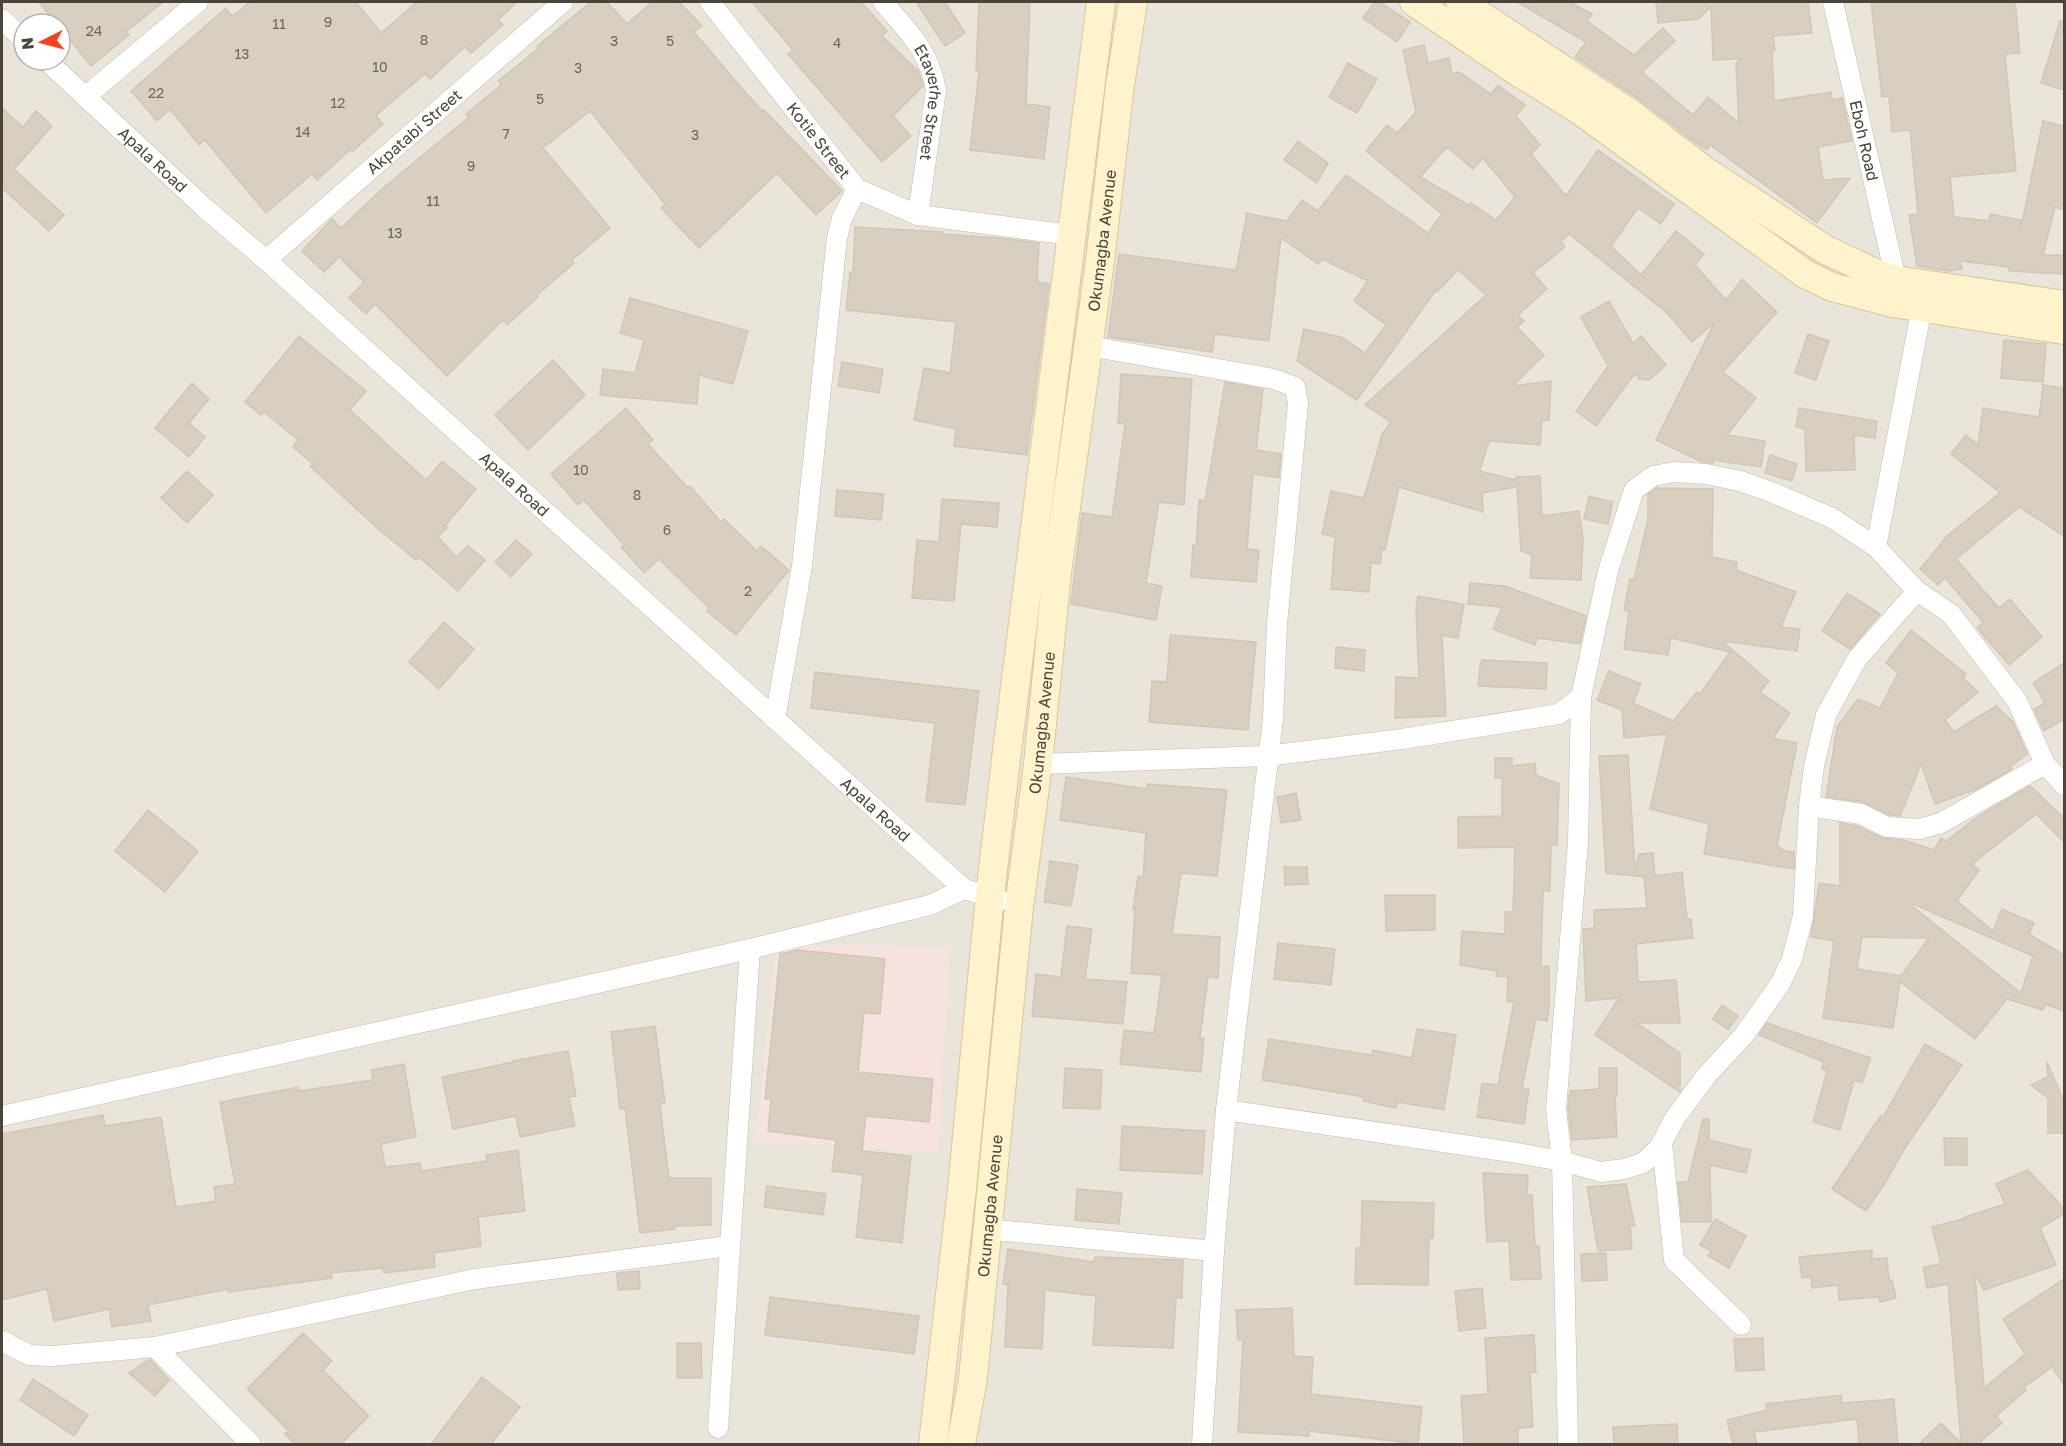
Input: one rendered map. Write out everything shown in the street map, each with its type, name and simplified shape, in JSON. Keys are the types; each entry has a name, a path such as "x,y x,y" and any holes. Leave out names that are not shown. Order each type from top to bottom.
{"main road":[{"name":"Okumagba Avenue","path":"933,1444 962,1189 977,892 1071,235 1101,2"},
{"name":"Okumagba Avenue","path":"961,1444 973,1378 1019,907 1038,764 1057,573 1089,346 1119,85 1133,2"},
{"path":"1414,2 1578,109 1805,274 1832,287 1893,303 2064,330"},
{"path":"1460,2 1631,114 1705,171 1826,250 1875,273 1896,280 2064,305"}],"street":[{"path":"85,97 198,2"},
{"name":"Akpatabi Street","path":"266,260 563,2"},
{"name":"Kotie Street","path":"710,2 857,189 918,215 1071,235"},
{"name":"Etaverhe Street","path":"883,2 922,48 932,69 936,90 918,215"},
{"name":"Eboh Road","path":"1833,2 1896,280"},
{"name":"Apala Road","path":"59,72 207,210 266,260 775,719 977,892"},
{"path":"775,719 802,567 837,238 842,218 857,189"},
{"path":"1876,547 1922,307"},
{"path":"1089,346 1274,379 1295,387 1298,404 1277,624 1273,719 1226,1110 1214,1251 1202,1444"},
{"path":"1568,1444 1562,1161 1556,1109 1578,843 1581,697 1608,571 1634,490 1653,476 1674,472 1706,474 1740,481 1832,518 1876,547 1917,591 1951,614 2017,701 2045,764 2064,785"},
{"path":"1226,1110 1562,1161 1601,1172 1624,1169 1643,1163 1662,1143 1675,1118 1700,1084 1744,1035 1780,984 1792,960 1803,916 1809,807 1814,766 1826,715 1857,659 1917,591"},
{"path":"1038,764 1267,756 1402,739 1559,714 1581,697"},
{"path":"1809,807 1861,814 1887,827 1919,829 1941,823 2045,764"},
{"path":"2,1116 750,949 977,892 1019,907"},
{"path":"718,1428 750,949"},
{"path":"1662,1143 1674,1260 1740,1325"},
{"path":"986,1229 1214,1251"},
{"path":"2,1341 29,1355 45,1356 154,1347 475,1279 729,1246"},
{"path":"154,1347 251,1444"}],"shaded area":[{"path":"2,2 2064,2 2064,1444 2,1444"},
{"path":"777,945 950,948 937,1152 756,1141"}],"building":[{"path":"39,2 163,2 126,32 129,35 91,66 72,42 72,12 47,12"},
{"path":"250,2 356,2 381,33 417,2 517,2 498,20 503,25 471,53 465,47 430,79 425,74 376,115 383,124 353,151 351,149 317,180 312,174 266,213 205,140 199,145 170,109 157,121 131,91 226,8 232,16"},
{"path":"591,2 607,2 627,24 652,2 679,2 702,26 694,32 733,78 763,112 764,110 842,191 816,215 777,173 699,248 661,208 665,204 590,111 543,148 610,228 572,260 574,263 507,325 503,320 447,376 375,304 366,314 349,298 364,282 339,257 324,272 302,251 332,219 341,228 382,189 469,117 466,114 501,85 498,81"},
{"path":"752,2 861,2 887,31 882,36 919,72 923,86 893,116 911,136 882,162 788,54 793,50"},
{"path":"916,2 945,2 965,33 945,46"},
{"path":"979,2 1030,2 1026,104 1050,107 1044,159 970,150 979,71 976,71"},
{"path":"1375,2 1380,2 1410,22 1397,42 1363,18"},
{"path":"1517,2 1570,2 1592,14 1587,21 1634,55 1663,28 1675,41 1642,72 1693,115 1708,97 1739,123 1736,64 1740,59 1713,60 1711,7 1698,19 1658,23 1656,2 1808,2 1812,33 1773,36 1774,101 1831,92 1832,100 1842,98 1852,141 1818,147 1823,180 1850,178 1817,223 1710,145 1707,150 1696,143 1640,100 1575,57 1586,42"},
{"path":"1871,2 2015,2 2020,53 2005,54 2016,171 1950,177 1954,217 1989,221 1990,214 2021,220 2021,227 2043,121 2064,126 2064,210 2055,207 2043,255 2064,255 2064,274 2009,271 2009,267 1960,261 1962,269 1949,271 1917,266 1909,215 1918,214 1910,130 1892,132 1889,96 1882,97"},
{"path":"2060,21 2064,22 2064,90 2041,83"},
{"path":"1424,45 1428,63 1449,58 1452,74 1459,72 1491,94 1498,85 1525,105 1516,116 1540,145 1531,154 1566,196 1598,150 1674,204 1661,224 1638,208 1611,246 1641,275 1676,231 1704,254 1695,265 1726,300 1742,279 1777,312 1723,372 1756,398 1727,435 1765,441 1761,467 1713,460 1713,463 1702,462 1656,440 1714,323 1692,342 1667,313 1569,234 1561,242 1565,247 1533,273 1547,289 1518,315 1524,321 1517,327 1544,355 1513,386 1551,381 1549,420 1542,420 1540,445 1489,441 1480,471 1516,480 1516,477 1540,476 1542,516 1579,511 1583,538 1581,580 1530,578 1532,555 1521,551 1517,487 1482,493 1483,512 1399,487 1385,549 1382,548 1380,564 1371,563 1369,592 1331,589 1335,537 1322,534 1331,491 1364,498 1382,434 1391,422 1365,405 1486,295 1458,270 1437,292 1436,290 1357,400 1297,361 1304,329 1341,337 1365,353 1386,325 1354,301 1368,281 1322,259 1318,264 1281,238 1269,341 1215,334 1212,352 1108,337 1119,254 1236,270 1247,214 1245,213 1287,221 1302,200 1318,211 1346,175 1428,233 1442,214 1366,151 1387,125 1397,133 1416,112 1403,50","holes":["1447,147 1473,169 1483,158 1515,197 1496,220 1471,203 1469,205 1420,177"]},
{"path":"1348,63 1377,79 1357,113 1329,97"},
{"path":"2,108 23,127 36,111 52,126 14,169 64,215 49,231 2,188"},
{"path":"1298,141 1328,163 1317,183 1284,160"},
{"path":"855,227 943,232 943,234 1039,243 1037,282 1049,284 1027,455 954,446 956,429 914,420 924,368 950,373 956,322 846,310 850,272 853,272"},
{"path":"630,298 748,331 733,384 699,375 697,404 600,395 603,369 635,373 644,340 620,333"},
{"path":"1609,301 1633,343 1641,336 1666,365 1649,380 1639,379 1635,373 1596,426 1576,411 1608,366 1581,317"},
{"path":"1808,334 1829,341 1816,380 1795,373"},
{"path":"299,336 366,391 350,410 426,480 442,461 476,489 438,537 456,557 468,546 485,560 458,591 419,557 416,560 376,527 310,466 313,464 293,447 298,440 264,412 261,415 245,402"},
{"path":"2004,340 2046,344 2043,382 2001,378"},
{"path":"553,360 585,395 528,450 495,415"},
{"path":"842,362 883,369 879,393 838,386"},
{"path":"1121,374 1192,379 1184,505 1159,502 1146,583 1162,586 1156,620 1071,604 1082,513 1112,517 1125,424 1118,423"},
{"path":"1225,382 1263,389 1256,450 1281,454 1279,478 1253,474 1247,549 1259,550 1256,582 1191,577 1199,500 1205,501"},
{"path":"192,383 209,399 189,423 205,437 189,457 155,428"},
{"path":"2043,385 2064,388 2064,536 2019,507 1956,559 1999,608 2010,599 2042,637 2009,665 1977,628 1983,622 1945,578 1938,585 1920,569 1947,536 2000,493 1951,454 1966,435 1978,445 1983,408 2039,417"},
{"path":"626,408 653,440 648,444 688,488 690,486 721,522 724,519 757,551 761,546 789,570 736,635 707,611 709,608 659,559 644,573 621,547 624,545 584,500 578,505 551,474"},
{"path":"1799,408 1877,421 1875,438 1854,435 1855,470 1806,471 1805,429 1796,427"},
{"path":"1770,455 1797,464 1792,481 1765,473"},
{"path":"187,471 213,495 187,523 161,498"},
{"path":"1657,488 1713,489 1712,557 1737,562 1736,570 1796,592 1781,627 1800,629 1797,651 1722,641 1769,681 1760,692 1790,713 1773,738 1797,743 1777,846 1785,851 1794,852 1794,869 1704,854 1709,824 1650,809 1667,734 1624,738 1622,710 1597,700 1609,671 1641,684 1633,703 1673,721 1697,692 1700,694 1730,652 1671,638 1668,655 1624,649 1629,612 1624,610 1630,579 1634,580 1648,519 1648,494"},
{"path":"837,490 884,494 881,520 835,516"},
{"path":"1589,496 1613,502 1608,524 1584,519"},
{"path":"942,499 999,503 997,527 961,524 954,601 912,598 917,540 939,542"},
{"path":"516,540 532,554 511,577 495,562"},
{"path":"1470,583 1505,586 1586,616 1580,644 1537,638 1535,645 1493,629 1502,607 1468,604"},
{"path":"1847,593 1880,614 1850,649 1822,631"},
{"path":"1418,596 1464,604 1458,638 1442,635 1446,716 1395,718 1396,677 1419,678 1416,610"},
{"path":"444,622 474,649 439,689 409,662"},
{"path":"1911,630 1966,674 1963,678 1978,692 1945,720 1954,732 1996,706 2013,722 2027,754 2010,767 2012,769 1977,789 1935,804 1921,764 1900,816 1890,815 1863,802 1826,797 1837,727 1858,699 1880,708 1898,673 1886,663"},
{"path":"1170,635 1256,642 1248,730 1149,722 1152,681 1167,682"},
{"path":"1336,647 1365,650 1364,671 1335,668"},
{"path":"1482,660 1547,663 1546,689 1478,686"},
{"path":"2064,663 2064,719 2044,731 2034,709 2045,703 2033,683"},
{"path":"815,672 979,691 965,805 926,801 935,723 811,708"},
{"path":"1628,755 1635,870 1639,854 1653,853 1655,876 1682,872 1687,919 1691,919 1693,938 1636,944 1638,982 1676,980 1680,1023 1637,1023 1680,1053 1680,1092 1595,1035 1619,998 1586,1001 1583,929 1594,928 1594,910 1647,908 1644,877 1647,877 1606,873 1599,756"},
{"path":"1495,758 1512,758 1512,766 1535,763 1536,775 1559,784 1557,845 1551,845 1550,891 1543,891 1541,966 1549,966 1549,1008 1547,1021 1536,1019 1522,1088 1529,1089 1524,1124 1477,1117 1482,1083 1498,1085 1514,1002 1507,1001 1508,977 1496,976 1497,971 1460,965 1462,931 1505,934 1505,912 1513,912 1515,847 1458,848 1458,817 1502,816 1502,778 1495,778"},
{"path":"1066,777 1147,789 1147,784 1227,790 1217,876 1181,873 1172,934 1220,937 1218,978 1208,977 1200,1038 1204,1038 1201,1072 1120,1064 1124,1030 1154,1033 1162,975 1131,973 1135,909 1133,909 1138,876 1143,877 1146,833 1060,820"},
{"path":"2030,786 2064,818 2064,842 2036,814 1972,864 1979,870 1957,901 1993,931 2002,909 2034,923 2029,934 2064,955 2064,1011 2045,1004 2043,1010 2007,999 1975,1039 1900,982 1893,1028 1823,1018 1834,941 1811,937 1819,883 1840,886 1840,823 1857,826 1882,838 1903,840 1934,850 1941,838 1946,841 1980,815","holes":["1913,904 2033,956 2021,993 1912,906","1862,937 1929,938 1901,976 1857,969"]},
{"path":"1296,793 1301,820 1281,823 1277,797"},
{"path":"148,810 198,851 165,892 115,851"},
{"path":"1050,861 1078,865 1071,906 1044,902"},
{"path":"1284,867 1307,867 1308,884 1285,885"},
{"path":"1385,895 1435,895 1435,930 1386,931"},
{"path":"1067,926 1092,929 1085,979 1127,982 1123,1024 1032,1016 1036,974 1061,977"},
{"path":"1278,943 1335,949 1331,985 1274,979"},
{"path":"797,950 885,959 880,1014 864,1013 858,1072 933,1079 929,1122 866,1116 862,1151 911,1156 902,1243 856,1237 863,1175 832,1171 836,1140 768,1131 771,1099 765,1099 780,954"},
{"path":"1722,1005 1738,1016 1728,1030 1713,1019"},
{"path":"1767,1023 1871,1058 1862,1083 1854,1080 1840,1130 1813,1122 1827,1071 1822,1069 1824,1062 1759,1035"},
{"path":"655,1026 665,1103 660,1104 669,1178 711,1178 711,1225 674,1226 675,1229 640,1233 625,1108 620,1109 611,1032"},
{"path":"1417,1029 1456,1035 1444,1110 1397,1102 1396,1108 1363,1101 1364,1097 1262,1080 1269,1039 1372,1055 1373,1050 1412,1058"},
{"path":"1925,1044 1962,1065 1905,1148 1866,1211 1832,1189 1881,1115 1880,1122"},
{"path":"568,1051 576,1096 569,1097 575,1126 520,1137 516,1116 453,1129 442,1077"},
{"path":"2047,1062 2064,1101 2064,1133 2048,1133 2048,1098 2031,1085 2048,1077"},
{"path":"404,1064 416,1137 381,1144 385,1167 420,1163 421,1171 487,1161 486,1155 518,1150 525,1211 478,1217 481,1246 434,1253 435,1267 384,1273 383,1268 331,1273 332,1278 229,1292 228,1289 148,1305 151,1321 112,1327 109,1309 54,1321 47,1289 2,1300 2,1134 103,1115 105,1126 161,1117 176,1207 216,1201 214,1187 235,1184 220,1102 298,1087 299,1091 373,1080 371,1070"},
{"path":"1065,1068 1102,1070 1100,1109 1063,1108"},
{"path":"1599,1068 1617,1068 1617,1096 1615,1096 1617,1137 1572,1140 1568,1108 1570,1091 1599,1089"},
{"path":"1703,1119 1709,1119 1709,1140 1751,1150 1746,1173 1710,1165 1711,1222 1682,1222 1678,1182 1688,1182"},
{"path":"1122,1126 1205,1131 1202,1174 1120,1170"},
{"path":"1944,1138 1967,1138 1967,1165 1945,1165"},
{"path":"2028,1170 2064,1208 2064,1214 2040,1228 2056,1265 1984,1290 1975,1275 1984,1388 2025,1354 2003,1319 2064,1279 2064,1385 2052,1367 2024,1387 2026,1390 1996,1416 2002,1423 1978,1444 1919,1444 1941,1423 1961,1443 1948,1284 1927,1288 1923,1267 1941,1264 1932,1227 2005,1204 1996,1184"},
{"path":"1483,1173 1528,1175 1527,1195 1532,1195 1535,1246 1539,1246 1541,1279 1511,1280 1509,1241 1487,1242"},
{"path":"1626,1184 1635,1226 1630,1226 1632,1249 1598,1251 1587,1187"},
{"path":"767,1186 826,1194 823,1215 764,1207"},
{"path":"1077,1189 1122,1193 1119,1224 1075,1220"},
{"path":"1362,1201 1434,1203 1433,1238 1429,1238 1428,1285 1355,1284 1356,1248 1361,1248"},
{"path":"1715,1219 1746,1236 1729,1268 1708,1256 1711,1251 1700,1245"},
{"path":"1008,1249 1094,1262 1095,1257 1183,1260 1182,1298 1176,1298 1173,1348 1093,1345 1096,1296 1045,1290 1042,1349 1005,1347 1008,1284 1003,1284"},
{"path":"1872,1250 1872,1259 1887,1258 1889,1280 1892,1280 1896,1298 1880,1302 1879,1297 1839,1300 1838,1285 1812,1288 1811,1277 1802,1278 1799,1257"},
{"path":"1606,1253 1607,1280 1582,1281 1581,1254"},
{"path":"639,1271 640,1289 618,1290 617,1273"},
{"path":"1482,1288 1486,1328 1459,1331 1455,1291"},
{"path":"770,1297 919,1316 914,1354 765,1335"},
{"path":"1292,1308 1294,1356 1313,1357 1311,1394 1422,1407 1418,1444 1309,1431 1309,1436 1238,1432 1243,1340 1238,1340 1236,1310"},
{"path":"303,1333 332,1361 323,1370 369,1416 341,1444 295,1444 285,1434 289,1431 247,1389"},
{"path":"1534,1335 1536,1372 1530,1372 1533,1427 1518,1428 1518,1444 1464,1444 1461,1396 1488,1394 1485,1338"},
{"path":"1763,1338 1764,1370 1736,1371 1734,1339"},
{"path":"677,1343 701,1343 702,1378 677,1378"},
{"path":"150,1359 169,1380 155,1396 129,1373"},
{"path":"482,1377 520,1407 491,1444 431,1444"},
{"path":"33,1379 88,1415 74,1436 20,1400"},
{"path":"1841,1395 1842,1403 1894,1399 1898,1444 1859,1444 1857,1419 1754,1432 1757,1444 1733,1444 1727,1420 1767,1410 1766,1404"},
{"path":"1677,1424 1678,1444 1614,1444 1613,1427"}]}
